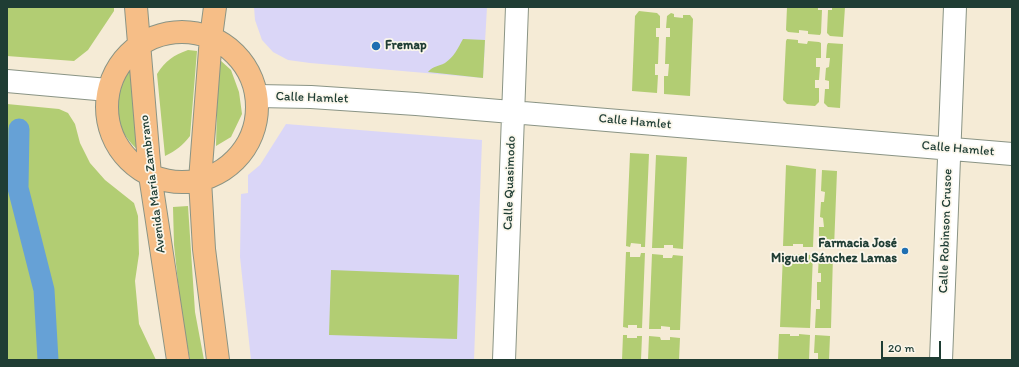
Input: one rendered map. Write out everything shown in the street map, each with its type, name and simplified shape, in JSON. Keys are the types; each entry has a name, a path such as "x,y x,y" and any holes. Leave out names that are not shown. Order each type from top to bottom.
{"main road":[{"name":"Avenida María Zambrano","path":"136,7 150,175 178,360"},
{"path":"215,7 211,37 200,180 204,249 218,360"},
{"path":"175,32 194,32 211,37 233,51 249,72 257,96 257,119 250,140 238,158 220,172 200,180 174,182 150,175 132,164 119,149 110,131 106,111 108,90 114,72 125,57 140,44 156,36 175,32"}],"street":[{"name":"Calle Quasimodo","path":"504,360 517,7"},
{"name":"Calle Robinson Crusoe","path":"941,360 955,7"},
{"path":"7,81 108,90"},
{"name":"Calle Hamlet","path":"257,96 311,97 512,112 1012,154"}],"shaded area":[{"name":"Fremap","path":"254,7 487,7 483,78 288,60 273,52 262,40 255,20"},
{"path":"286,124 482,140 474,360 251,360 240,257 241,194 248,193 248,175 260,165"}],"green space":[{"path":"7,7 114,7 114,11 88,50 74,61 7,56"},
{"path":"787,7 818,7 818,10 822,10 820,35 808,34 808,31 799,30 799,33 788,32 786,30"},
{"path":"832,7 845,7 843,37 830,36 827,33 828,10 832,10"},
{"path":"639,11 657,13 660,16 660,28 656,28 656,37 659,37 658,64 655,64 655,75 658,75 657,93 632,91 635,16"},
{"path":"671,13 674,14 674,17 683,18 683,15 690,15 693,19 690,96 664,94 664,76 668,76 669,64 665,64 666,37 670,37 670,28 666,28 667,16"},
{"path":"463,39 485,40 483,78 428,72 432,68 448,61 456,52"},
{"path":"787,39 798,40 798,43 807,44 808,41 821,43 821,58 816,58 816,67 820,67 819,80 815,80 815,88 819,88 819,102 815,106 787,104 783,100"},
{"path":"828,43 843,44 840,108 828,107 824,103 825,89 829,89 829,81 825,80 826,68 829,67 830,58 826,58"},
{"path":"188,50 197,51 190,136 179,148 165,156 157,74 163,65 170,59"},
{"path":"220,60 231,70 239,92 242,114 231,137 216,146 217,107"},
{"path":"132,69 142,154 124,134 118,119 117,111 117,103 122,82 124,77"},
{"path":"7,104 59,109 68,113 75,124 80,143 90,163 105,180 134,203 138,216 139,254 135,281 139,324 156,360 7,360"},
{"path":"630,153 649,154 645,247 641,247 641,244 631,243 630,247 626,246"},
{"path":"656,155 687,157 683,249 673,248 673,245 664,245 664,248 652,248"},
{"path":"786,165 816,169 813,247 803,247 803,244 783,246"},
{"path":"822,170 837,171 834,248 819,247 819,227 824,227 823,218 820,217 821,202 824,202 825,192 821,191"},
{"path":"188,206 195,312 204,360 190,360 181,310 174,245 173,207"},
{"path":"626,252 630,252 630,257 640,257 641,253 645,253 642,328 637,328 637,325 628,325 628,328 623,327"},
{"path":"652,254 663,255 663,258 672,258 673,255 683,256 680,330 670,330 670,327 661,326 661,329 649,329"},
{"path":"783,254 813,255 810,328 780,327"},
{"path":"819,255 833,255 831,328 815,328 816,309 820,309 820,300 817,300 817,282 821,282 821,273 818,273"},
{"path":"331,270 459,275 457,339 329,335"},
{"path":"779,334 790,334 790,336 799,336 799,334 810,335 809,360 778,360"},
{"path":"623,335 627,335 627,338 637,338 637,336 642,336 641,360 622,360"},
{"path":"815,335 830,336 829,360 818,360 818,353 814,353"},
{"path":"649,336 660,337 661,340 670,340 670,337 680,338 679,360 648,360"}],"waterway":[{"path":"19,129 18,188 44,290 48,360"}],"place":[{"name":"Fremap","path":"376,46"},
{"name":"Farmacia José Miguel Sánchez Lamas","path":"905,251"}]}
